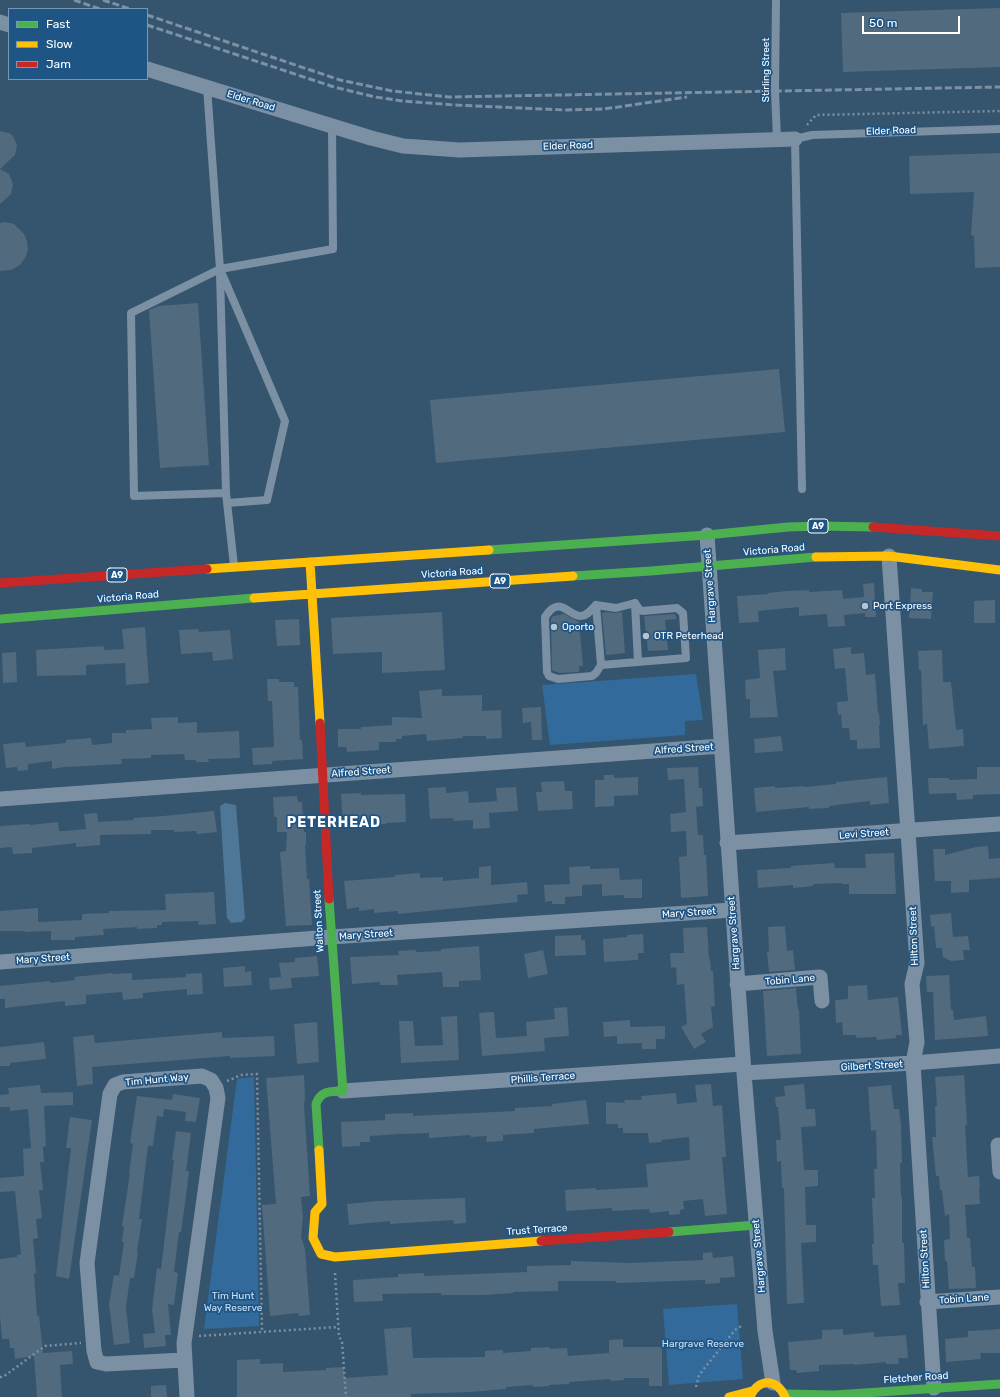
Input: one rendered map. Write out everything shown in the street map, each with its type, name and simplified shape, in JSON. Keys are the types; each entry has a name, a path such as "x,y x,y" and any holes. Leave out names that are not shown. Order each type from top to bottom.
{"main road":[{"name":"A9","path":"707,535 804,530 836,526 929,529 1000,536"},
{"name":"Victoria Road","path":"0,584 707,535"},
{"name":"Victoria Road","path":"0,619 311,593 709,567 808,554 889,556 1000,570"},
{"name":"Walton Street","path":"310,562 331,937 342,1091"},
{"name":"Trust Terrace","path":"342,1091 323,1092 318,1096 316,1104 322,1204 316,1212 313,1238 321,1254 335,1257 756,1225"},
{"name":"Fletcher Road","path":"785,1396 831,1396 1000,1384"},
{"path":"729,1397 759,1389 780,1387 785,1396"}],"street":[{"name":"Elder Road","path":"148,69 332,126 403,146 460,150 795,139"},
{"name":"Hargrave Street","path":"707,535 737,984 765,1331 759,1389"},
{"name":"Hilton Street","path":"889,556 917,962 912,984 917,1042 913,1063 927,1302 934,1388"},
{"name":"Alfred Street","path":"0,799 721,746"},
{"name":"Levi Street","path":"727,842 1000,824"},
{"name":"Mary Street","path":"0,962 331,937 732,910"},
{"name":"Tobin Lane","path":"737,984 820,977 822,1001"},
{"name":"Gilbert Street","path":"744,1069 913,1063 1000,1056"},
{"name":"Phillis Terrace","path":"342,1091 744,1069"},
{"name":"Tim Hunt Way","path":"184,1360 106,1364 97,1362 94,1351 87,1263 110,1094 115,1085 123,1082 202,1076 211,1080 216,1088 218,1098 185,1335 184,1360 187,1397"},
{"path":"998,1144 1000,1172"},
{"name":"Tobin Lane","path":"927,1302 1000,1297"}],"lane":[{"name":"Stirling Street","path":"776,0 776,139"},
{"path":"207,87 220,269 226,493 234,567"},
{"path":"226,493 134,496 131,313 220,269 333,249 332,126"},
{"name":"Elder Road","path":"795,139 812,135 1000,128"},
{"path":"795,139 802,488"},
{"path":"220,269 285,422 267,500 227,503"},
{"path":"596,605 616,608 634,603"},
{"path":"601,665 686,658 683,613 677,608 642,611 634,603"},
{"path":"634,603 638,662"},
{"path":"596,605 601,665 592,676 558,679 548,676 545,616 549,611 560,607 582,616 587,614 596,605"}],"path":[{"path":"795,139 816,115 1000,111"},
{"path":"234,1079 241,1075 257,1074 262,1332"},
{"path":"334,1266 338,1327 339,1337 342,1341 346,1397"},
{"path":"696,1387 699,1375 735,1330 744,1325"},
{"path":"199,1336 338,1327"},
{"path":"0,1377 3,1377 45,1346 93,1342"}],"green space":[{"path":"696,674 703,720 685,721 685,735 550,745 542,685"},
{"name":"Tim Hunt Way Reserve","path":"254,1077 259,1326 204,1329 237,1079"},
{"name":"Hargrave Reserve","path":"737,1304 743,1379 669,1385 663,1309"}],"shaded area":[{"path":"225,803 236,805 245,918 242,922 231,923 227,918 220,806"}],"building":[{"path":"1000,8 1000,67 843,72 841,13"},
{"path":"0,131 9,133 13,136 17,145 15,155 0,169"},
{"path":"1000,153 1000,267 975,268 974,236 971,235 974,192 910,194 909,156"},
{"path":"0,169 9,174 13,184 11,194 0,204"},
{"path":"5,222 14,224 24,234 27,241 28,250 20,265 11,270 0,271 0,223"},
{"path":"198,303 209,465 160,468 149,310 159,306"},
{"path":"779,369 785,432 436,463 430,400"},
{"path":"874,583 876,617 865,617 865,613 844,615 845,626 828,627 827,614 799,616 799,607 758,611 759,622 739,623 737,596 787,591 809,590 809,592 842,590 843,599 864,597 863,584"},
{"path":"911,588 922,589 922,592 933,592 931,619 909,618"},
{"path":"995,600 995,623 974,623 974,601"},
{"path":"442,612 445,670 382,673 382,652 333,654 331,618"},
{"path":"622,612 625,653 606,655 602,613"},
{"path":"564,614 579,622 583,666 579,666 579,672 559,673 552,670 551,619 553,616"},
{"path":"675,614 677,619 665,620 668,650 648,651 644,616"},
{"path":"299,619 300,645 277,646 275,620"},
{"path":"145,627 149,683 126,685 125,663 86,665 86,675 37,676 36,650 104,646 104,650 124,649 122,629"},
{"path":"198,629 199,632 230,630 233,659 213,661 212,652 181,654 179,630"},
{"path":"851,647 851,654 864,653 866,675 875,674 880,725 880,748 857,749 857,740 850,740 849,728 842,728 841,714 838,715 837,702 848,701 845,668 835,669 833,649"},
{"path":"785,648 786,670 773,671 778,717 750,718 750,699 746,699 745,680 760,678 758,650"},
{"path":"942,650 943,682 951,682 956,730 963,729 964,746 929,749 927,724 923,725 921,670 919,670 918,651"},
{"path":"16,652 17,682 3,683 2,653"},
{"path":"267,679 279,679 279,682 294,682 294,687 298,687 300,740 302,740 303,759 272,761 272,764 253,765 252,748 274,747 272,701 268,701"},
{"path":"442,689 442,696 482,695 482,711 501,710 502,738 486,739 486,736 463,736 463,738 427,741 426,734 402,736 402,739 396,739 396,742 379,742 379,750 347,752 346,747 338,747 338,729 361,729 361,727 392,725 392,717 422,718 419,691"},
{"path":"541,707 542,740 532,740 531,722 523,723 522,708"},
{"path":"178,717 178,723 197,722 197,733 239,731 240,758 208,759 209,762 196,762 196,760 185,760 184,754 151,755 151,758 121,759 122,764 52,769 52,761 28,764 28,770 18,771 17,767 6,768 3,744 25,742 26,747 66,743 66,740 91,738 92,745 112,743 112,733 126,733 126,730 152,729 151,718"},
{"path":"781,736 783,751 755,753 754,739"},
{"path":"698,767 699,788 702,788 703,806 696,807 698,835 703,835 704,855 706,855 708,896 681,898 679,857 687,856 686,831 671,832 670,814 686,812 684,779 668,780 667,768"},
{"path":"977,767 1000,767 1000,794 973,795 973,799 957,800 956,793 929,794 928,778 949,778 949,780 977,779"},
{"path":"604,775 614,775 614,778 638,777 638,795 614,796 614,806 595,807 595,780 604,780"},
{"path":"887,777 889,803 870,805 870,801 829,806 829,808 809,809 809,807 756,812 754,788 775,786 775,788 804,787"},
{"path":"564,781 565,791 572,791 573,809 538,811 536,792 542,792 541,782"},
{"path":"446,787 446,793 468,791 469,803 497,801 496,788 516,787 518,811 489,813 490,828 473,829 473,820 454,821 453,818 430,819 428,788"},
{"path":"361,793 361,795 405,794 406,822 343,826 341,794"},
{"path":"297,796 298,802 302,802 304,832 306,832 305,845 307,879 309,879 312,925 286,926 280,852 286,851 287,832 277,832 277,817 274,817 273,797"},
{"path":"214,811 217,832 197,834 196,831 174,832 174,830 151,830 151,834 100,835 100,845 76,847 76,843 32,848 32,853 13,854 12,847 0,848 0,826 58,822 59,831 65,831 86,829 84,814 97,813 98,822 134,820 133,818"},
{"path":"988,846 989,859 1000,858 1000,878 969,880 969,892 951,893 951,881 935,881 933,849 945,849 945,855 976,847"},
{"path":"894,853 896,894 849,894 849,884 842,883 813,884 813,886 793,888 793,885 758,888 757,870 834,863 835,868 866,868 865,854"},
{"path":"491,866 491,885 527,882 528,894 517,895 518,902 398,914 398,911 374,913 374,909 359,911 359,907 347,909 344,881 395,877 395,875 420,873 420,878 443,877 443,881 479,878 479,867"},
{"path":"590,866 590,869 619,868 620,880 642,879 642,898 624,898 624,895 602,896 602,884 582,885 582,896 565,897 565,904 552,904 552,901 545,902 544,885 570,884 569,867"},
{"path":"214,892 216,924 199,925 198,921 162,922 162,925 157,925 157,928 137,929 137,927 103,929 104,935 75,937 75,940 51,940 51,931 0,931 0,911 38,908 38,922 82,920 82,914 109,913 109,911 166,910 165,894"},
{"path":"951,913 953,937 968,936 970,950 963,950 964,960 951,961 943,957 942,948 936,948 934,926 931,927 930,915"},
{"path":"785,926 787,951 793,950 795,970 769,972 767,952 769,952 768,927"},
{"path":"707,927 709,959 711,971 713,971 715,1006 711,1007 713,1027 701,1034 706,1042 694,1049 681,1027 687,1024 684,984 677,985 676,967 671,968 670,953 684,953 683,928"},
{"path":"643,934 644,953 638,953 638,960 604,962 603,939"},
{"path":"581,935 581,940 585,940 586,955 555,956 555,936"},
{"path":"479,946 481,980 459,981 459,987 443,987 442,972 397,975 398,985 380,985 380,982 352,984 350,957 399,955 398,951 441,951 441,949"},
{"path":"543,950 548,974 528,978 524,954"},
{"path":"317,956 319,976 291,978 292,988 270,990 269,978 281,977 279,963 295,962 295,958"},
{"path":"245,966 245,972 251,971 252,985 224,987 223,968"},
{"path":"112,973 132,973 132,980 186,977 186,974 202,973 203,994 187,995 187,989 143,993 143,998 123,1000 122,992 86,995 86,1004 65,1006 65,1001 5,1008 5,999 0,999 0,986 50,981 50,983 75,980 74,977"},
{"path":"949,975 951,1010 953,1010 954,1020 986,1016 988,1036 935,1040 933,992 927,992 926,976"},
{"path":"867,985 868,1000 898,997 902,1035 896,1035 896,1038 877,1040 876,1037 856,1038 856,1035 843,1035 842,1022 836,1023 835,1000 848,999 848,986"},
{"path":"796,988 799,1010 801,1054 767,1056 763,991"},
{"path":"567,1007 569,1036 544,1038 545,1051 482,1056 479,1013 494,1012 496,1038 527,1036 526,1022 555,1019 554,1008"},
{"path":"457,1016 459,1060 401,1063 399,1021 413,1021 415,1046 443,1045 441,1017"},
{"path":"630,1020 630,1027 665,1026 665,1039 656,1039 656,1049 642,1049 642,1043 617,1044 617,1036 604,1037 603,1022"},
{"path":"317,1022 319,1062 297,1064 294,1024"},
{"path":"222,1032 222,1038 274,1036 275,1056 230,1058 230,1056 92,1067 93,1084 77,1086 73,1037 94,1035 95,1043"},
{"path":"44,1042 46,1059 10,1063 10,1066 0,1066 0,1047"},
{"path":"304,1075 304,1105 310,1196 301,1197 303,1217 301,1237 305,1249 310,1315 299,1316 298,1313 270,1316 262,1205 276,1204 266,1078"},
{"path":"964,1075 968,1177 979,1176 980,1188 980,1204 965,1205 967,1238 970,1238 972,1267 975,1267 976,1288 949,1289 944,1240 950,1239 949,1214 945,1216 939,1176 936,1176 932,1137 936,1137 935,1106 937,1106 935,1077"},
{"path":"711,1084 713,1106 722,1105 726,1157 722,1157 727,1214 705,1216 703,1199 683,1201 684,1209 680,1210 680,1214 669,1215 669,1211 650,1213 649,1209 612,1211 612,1208 566,1211 565,1190 648,1187 646,1164 690,1160 689,1137 649,1143 648,1133 623,1133 623,1128 618,1128 618,1124 606,1124 606,1102 625,1103 624,1100 642,1100 641,1096 676,1093 677,1104 697,1102 695,1085"},
{"path":"804,1084 806,1109 815,1109 816,1126 801,1127 804,1170 818,1170 818,1186 805,1187 806,1225 816,1225 816,1242 801,1243 804,1303 787,1304 784,1188 782,1188 781,1161 777,1162 776,1140 781,1140 778,1107 776,1107 775,1097 785,1096 784,1086"},
{"path":"40,1085 41,1093 73,1092 73,1105 44,1106 46,1146 43,1147 44,1162 40,1162 43,1190 39,1190 42,1218 36,1219 38,1238 33,1239 36,1273 34,1273 37,1316 39,1315 43,1353 72,1351 73,1364 60,1365 62,1397 37,1397 34,1356 15,1359 14,1348 10,1348 9,1339 2,1339 0,1316 0,1259 17,1257 17,1255 21,1254 15,1191 0,1192 0,1178 24,1176 23,1149 31,1148 28,1109 10,1111 10,1107 0,1107 0,1095 9,1094 8,1088"},
{"path":"891,1085 894,1109 899,1109 901,1124 902,1163 900,1163 902,1243 904,1243 905,1283 898,1283 900,1305 881,1306 878,1265 873,1265 872,1244 874,1244 872,1198 875,1198 874,1169 877,1169 876,1130 871,1131 868,1087"},
{"path":"173,1094 200,1098 196,1122 185,1121 186,1112 164,1109 163,1117 157,1116 153,1146 148,1146 139,1219 142,1219 138,1252 134,1278 130,1278 126,1307 130,1343 114,1345 109,1304 114,1275 119,1276 124,1242 122,1242 124,1226 122,1226 130,1173 133,1144 130,1143 137,1096 172,1100"},
{"path":"586,1100 589,1124 534,1129 534,1133 503,1135 503,1141 486,1142 487,1136 471,1137 470,1135 429,1138 429,1133 400,1134 370,1136 370,1142 360,1142 360,1146 342,1147 341,1122 385,1120 385,1114 413,1113 413,1116 515,1111 515,1108 552,1106 552,1104"},
{"path":"70,1117 92,1120 69,1279 56,1276 71,1148 66,1148"},
{"path":"176,1131 191,1133 186,1171 189,1171 174,1272 178,1273 174,1305 168,1304 171,1335 165,1335 166,1346 144,1348 143,1334 155,1333 152,1310 157,1268 161,1269"},
{"path":"465,1198 466,1223 454,1224 453,1220 390,1224 390,1221 349,1225 347,1204 376,1201"},
{"path":"712,1252 713,1258 733,1256 735,1277 720,1278 720,1283 705,1284 705,1280 616,1283 616,1281 558,1281 558,1291 513,1292 483,1295 441,1295 441,1293 382,1294 383,1301 354,1302 353,1280 398,1277 398,1274 424,1273 424,1276 527,1272 527,1266 571,1265 571,1261 630,1263 703,1260 703,1253"},
{"path":"411,1327 413,1358 485,1357 485,1351 503,1350 503,1353 531,1351 531,1348 550,1347 550,1349 567,1348 568,1356 609,1353 609,1340 623,1339 623,1347 662,1347 662,1386 649,1386 649,1378 624,1378 624,1380 611,1381 610,1379 569,1382 569,1384 533,1387 533,1385 506,1387 506,1389 471,1392 411,1394 411,1397 237,1397 237,1360 260,1359 260,1364 283,1363 283,1372 326,1370 326,1368 344,1367 344,1378 388,1375 384,1329"},
{"path":"843,1329 843,1335 874,1332 874,1337 906,1335 908,1358 898,1358 899,1364 886,1364 886,1362 854,1365 819,1365 819,1371 797,1373 796,1370 790,1370 788,1342 822,1339 822,1330"},
{"path":"1000,1329 1000,1353 980,1353 981,1359 946,1362 945,1339 968,1337 968,1331"},
{"path":"166,1385 167,1397 151,1397 151,1386"}],"railway":[{"path":"74,0 97,8"},
{"path":"103,0 127,8"},
{"path":"148,15 340,80 392,91 449,97 1000,87"},
{"path":"148,25 334,87 375,97 403,101 565,110 604,109 687,97"}],"traffic: fast":[{"path":"489,550 707,535 788,527 873,527"},
{"path":"573,576 816,557"},
{"path":"0,619 254,598"},
{"path":"319,1150 316,1104 318,1099 326,1093 343,1091 329,899"},
{"path":"669,1232 756,1225"},
{"path":"785,1394 834,1395 1000,1384"}],"traffic: slow":[{"path":"207,569 489,550"},
{"path":"816,557 889,556 1000,570"},
{"path":"310,562 320,723"},
{"path":"254,598 573,576"},
{"path":"319,1150 322,1204 315,1212 313,1238 321,1254 335,1257 541,1241"},
{"path":"750,1397 758,1386 768,1383 777,1386 785,1397"},
{"path":"729,1397 752,1391"}],"traffic: jam":[{"path":"873,527 1000,536"},
{"path":"0,583 207,569"},
{"path":"320,723 329,899"},
{"path":"541,1241 669,1232"}],"place":[{"name":"Port Express","path":"865,606"},
{"name":"Oporto","path":"554,627"},
{"name":"OTR Peterhead","path":"646,636"}],"district":[{"name":"PETERHEAD","path":"334,823"}]}
